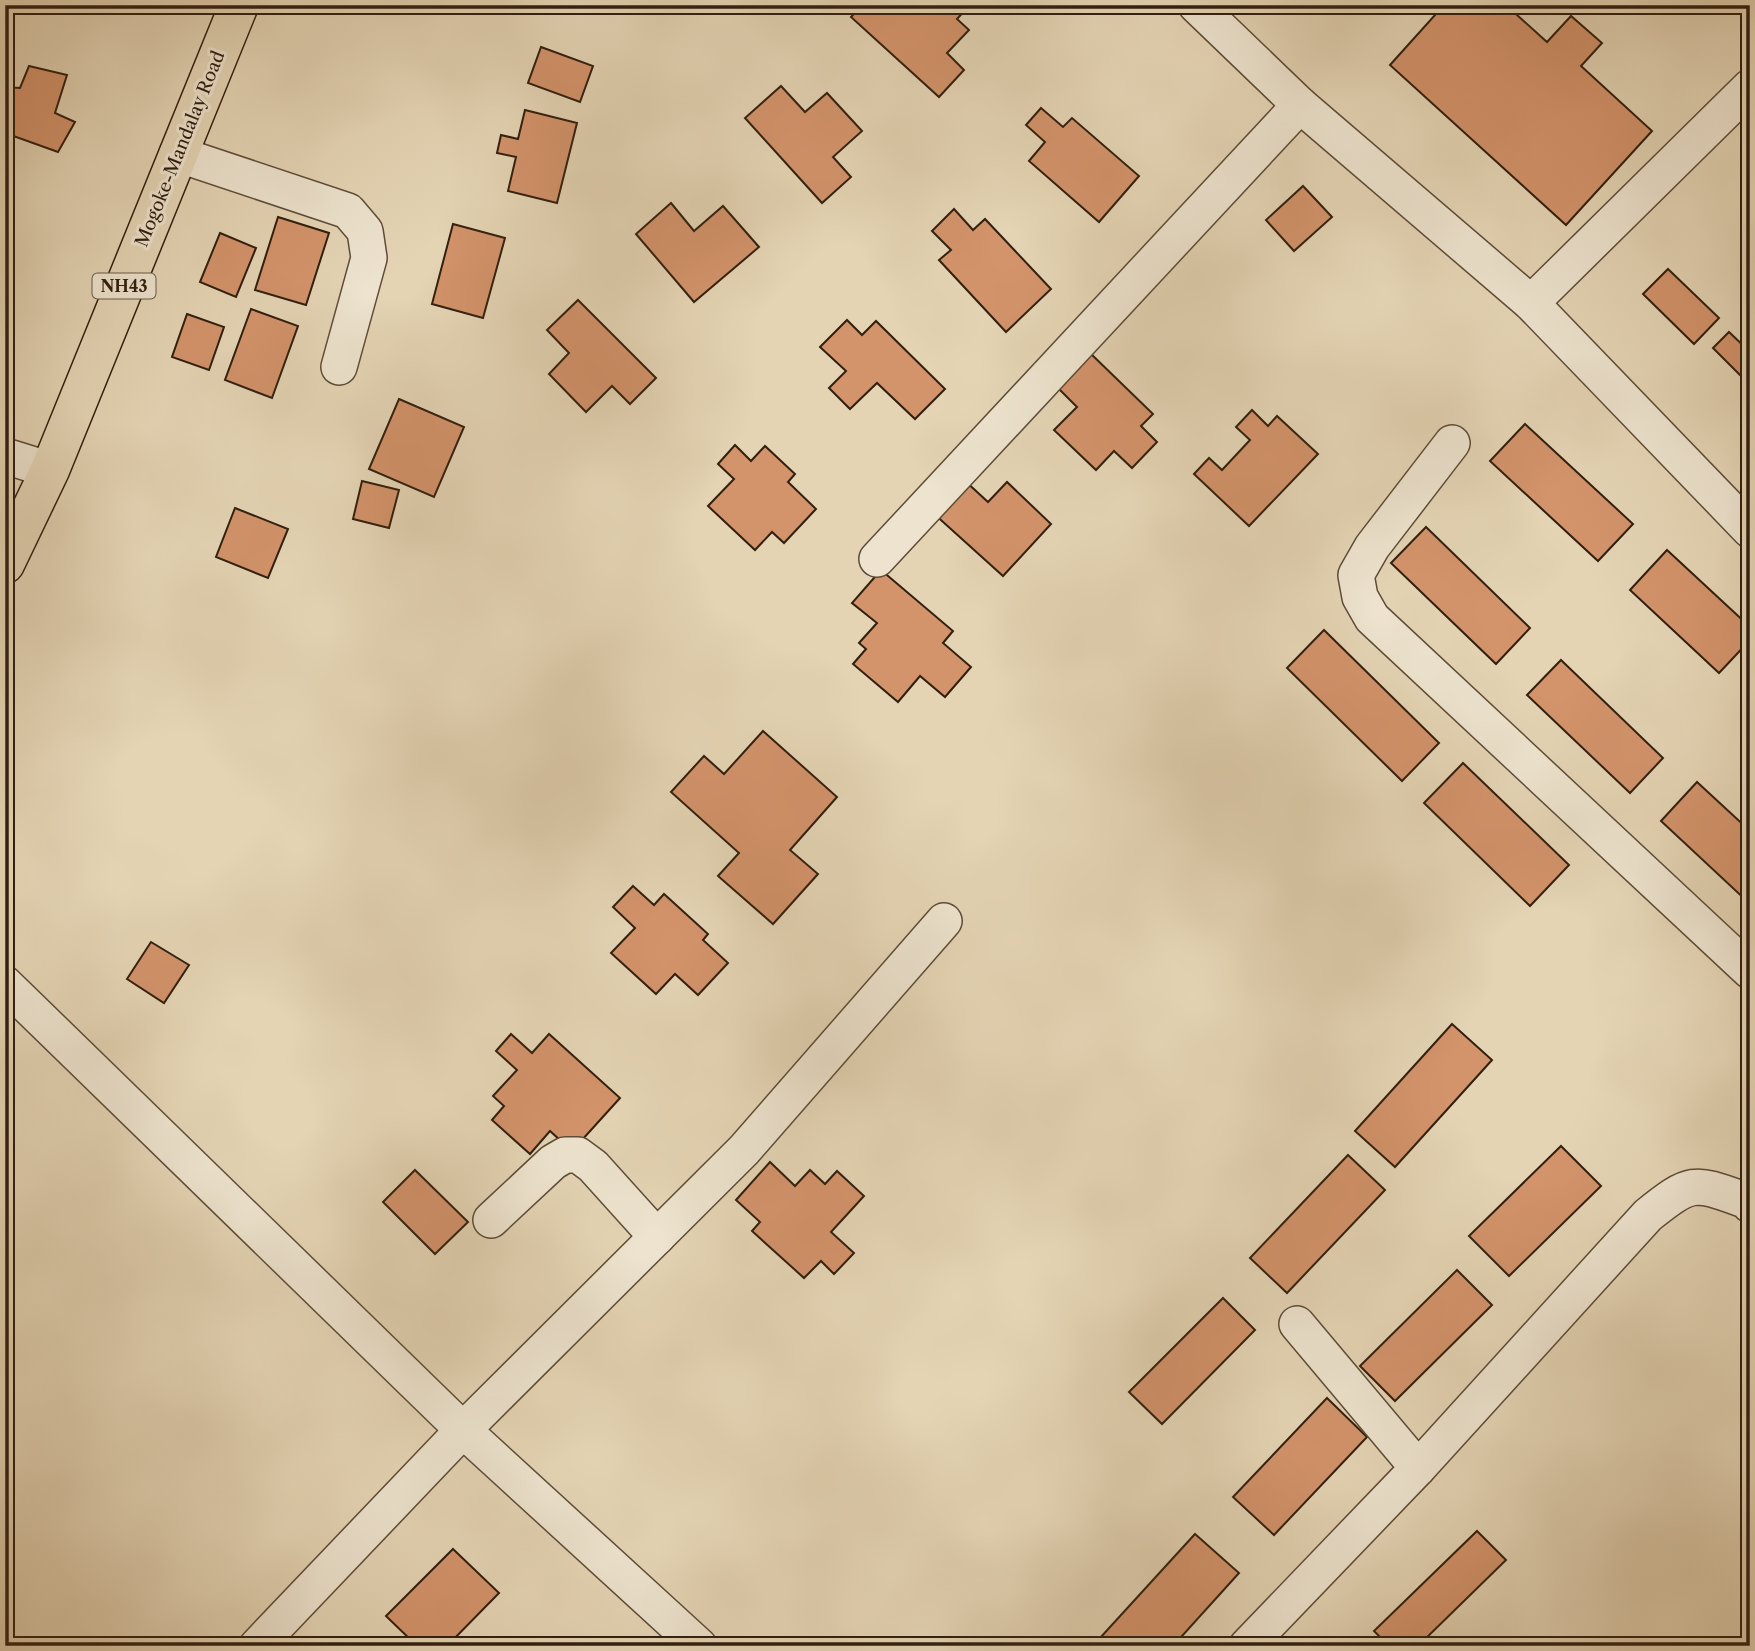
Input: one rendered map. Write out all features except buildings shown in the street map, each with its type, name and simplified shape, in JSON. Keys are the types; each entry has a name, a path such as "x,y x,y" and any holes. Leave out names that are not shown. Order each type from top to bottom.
{"highway":[{"name":"Mogoke-Mandalay Road","path":"5,564 50,470 239,5"}],"street":[{"path":"1196,5 1300,105 1531,303 1750,530"},
{"path":"1531,303 1750,87"},
{"path":"877,559 1300,105"},
{"path":"177,154 348,211 365,231 369,258 339,367"},
{"path":"1452,443 1372,547 1356,575 1360,597 1371,618 1750,971"},
{"path":"5,456 50,470"},
{"path":"257,1646 463,1430 744,1150 944,921"},
{"path":"5,984 463,1430 699,1646"},
{"path":"491,1220 553,1162 565,1155 578,1155 593,1166 657,1237"},
{"path":"1247,1646 1418,1468 1648,1214 1675,1194 1692,1186 1708,1187 1746,1201 1750,1205"},
{"path":"1297,1324 1418,1468"}]}
